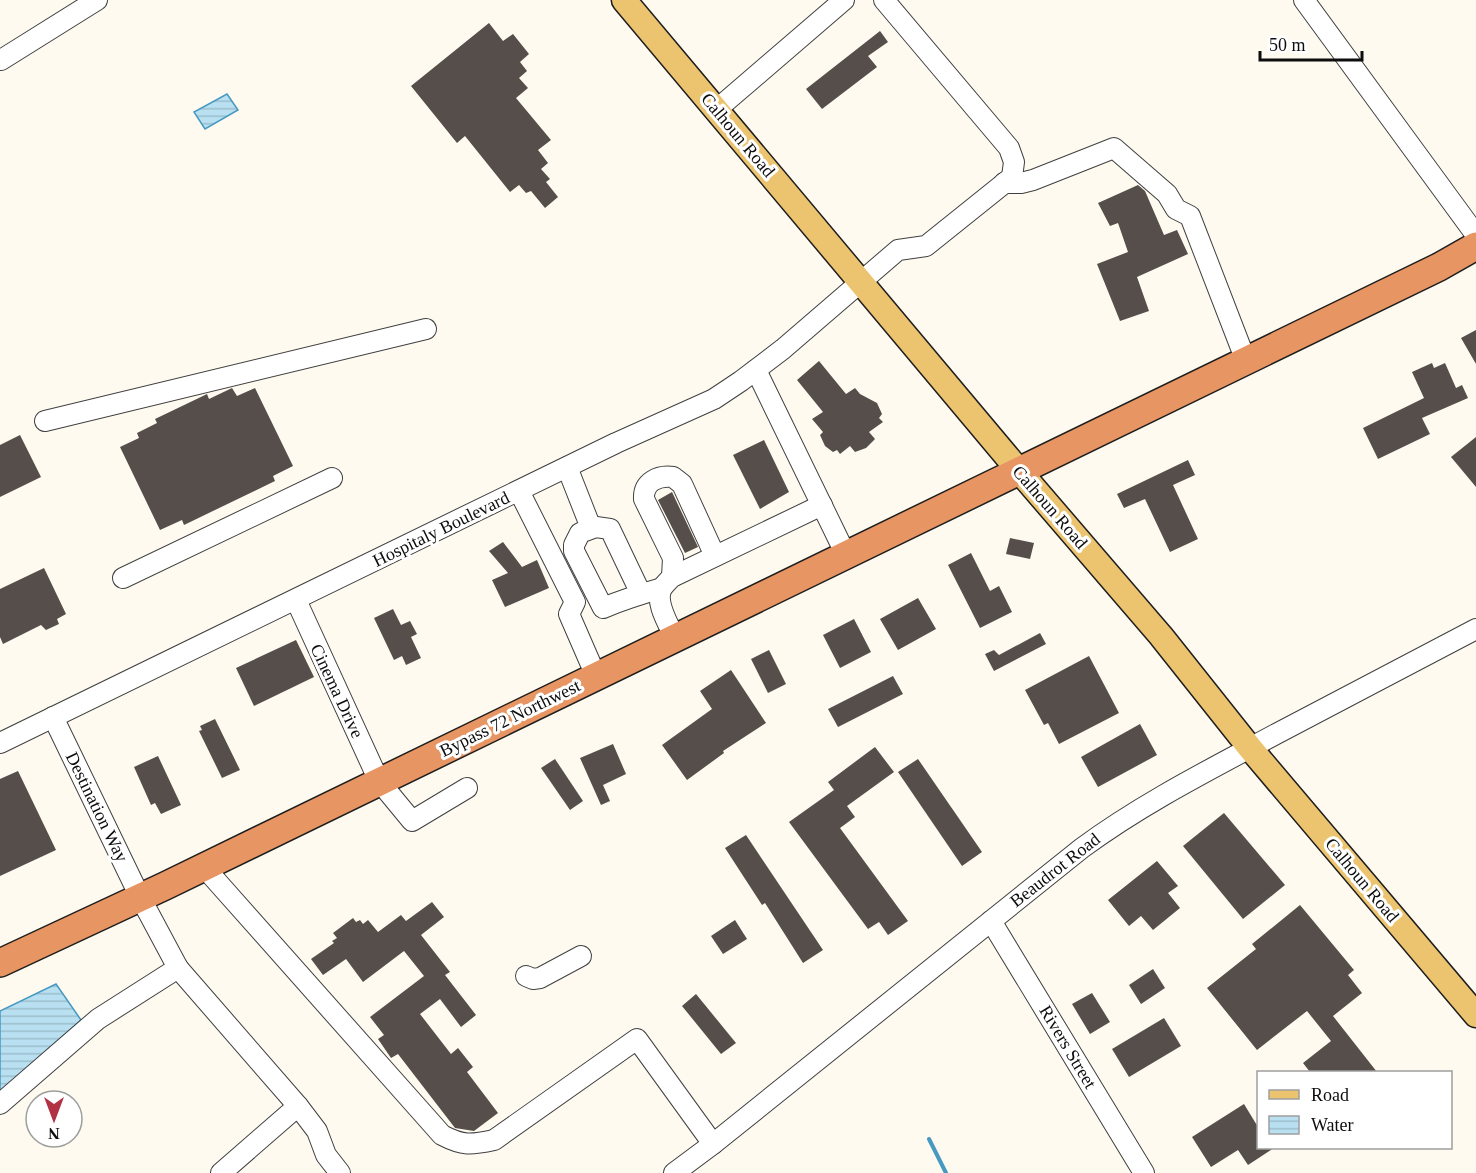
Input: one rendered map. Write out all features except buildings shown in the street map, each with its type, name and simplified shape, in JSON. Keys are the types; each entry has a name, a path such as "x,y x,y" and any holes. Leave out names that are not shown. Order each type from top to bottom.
{"highway":[{"name":"Bypass 72 Northwest","path":"0,963 204,867 1020,472 1439,267 1476,246"}],"main road":[{"name":"Calhoun Road","path":"624,0 1020,472 1161,636 1250,748 1476,1015"}],"street":[{"path":"1,60 97,0"},
{"path":"716,110 844,0"},
{"path":"884,0 1009,148 1014,162 1012,177 1004,183"},
{"path":"1304,0 1476,235"},
{"path":"1004,183 1033,180 1114,148 1167,194 1176,208 1190,216 1246,361"},
{"name":"Hospitaly Boulevard","path":"0,742 655,424 714,399 783,349 898,250 926,246 1004,183"},
{"path":"45,421 426,329"},
{"path":"756,370 846,555"},
{"path":"567,467 591,528"},
{"path":"675,638 659,598 667,583 673,558 644,499 647,485 659,477 673,477 682,484 715,556"},
{"path":"123,579 332,478"},
{"path":"519,491 574,602 569,614 596,676"},
{"path":"641,594 610,529 591,528 580,533 576,539 574,551 603,608 641,594 667,583 715,556 822,505"},
{"name":"Cinema Drive","path":"296,600 379,782 412,821 467,788"},
{"name":"Beaudrot Road","path":"674,1173 1111,826 1250,748 1476,629"},
{"name":"Destination Way","path":"53,717 140,897 178,968 298,1106 317,1131 326,1155 340,1173"},
{"path":"204,867 442,1136 458,1143 474,1144 494,1140 637,1038 713,1144"},
{"name":"Rivers Street","path":"991,921 1144,1173"},
{"path":"526,976 536,979 573,961"},
{"path":"0,1104 98,1019 178,968"},
{"path":"221,1173 298,1106"}],"water":[{"path":"227,94 238,110 205,129 194,112"},
{"path":"56,984 81,1020 0,1092 0,1011"}],"waterway":[{"path":"929,1139 946,1173"}]}
